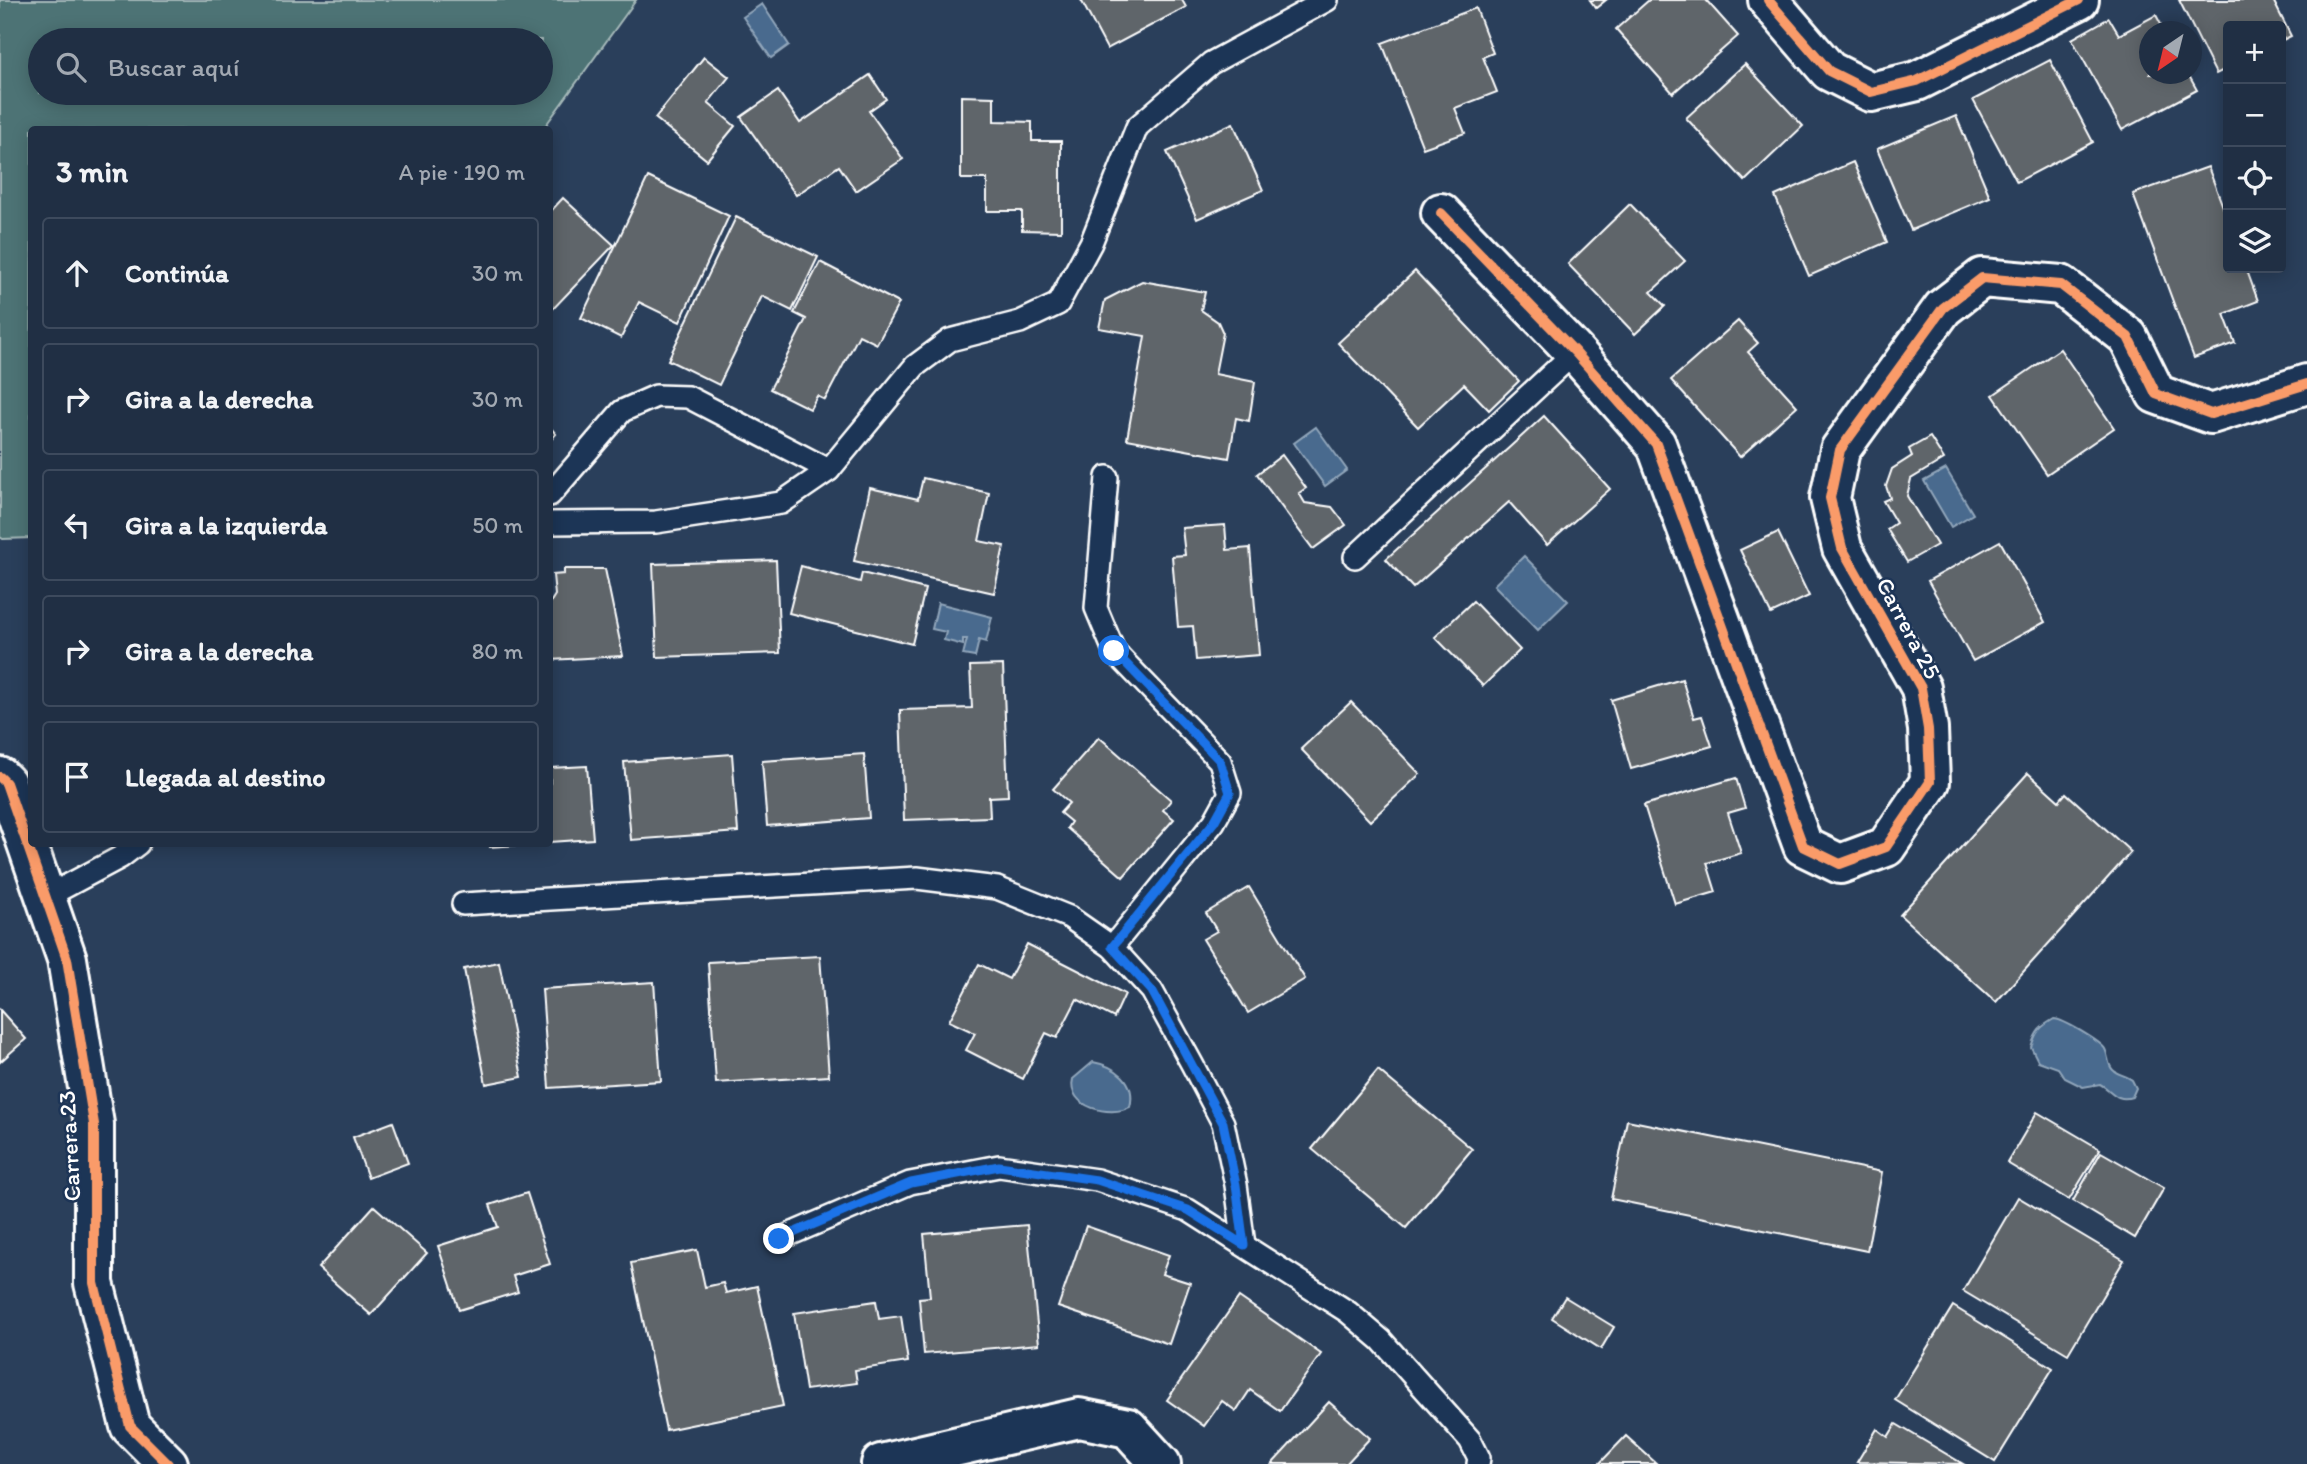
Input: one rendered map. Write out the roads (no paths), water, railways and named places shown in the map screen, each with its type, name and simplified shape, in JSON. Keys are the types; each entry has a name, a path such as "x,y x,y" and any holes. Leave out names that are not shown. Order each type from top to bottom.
{"street":[{"path":"1768,0 1829,71 1871,92 1917,81 2079,0"},
{"name":"Carrera 25","path":"1441,213 1575,352 1656,444 1803,846 1840,864 1886,846 1930,782 1928,729 1921,688 1842,548 1830,498 1840,450 1943,308 1982,278 2061,285 2129,337 2156,394 2211,414 2307,384"},
{"name":"Carrera 23","path":"0,777 6,783 28,846"},
{"name":"Carrera 23","path":"28,847 67,959 94,1124 94,1283 130,1426 168,1464"},
{"path":"881,1464 1079,1418 1128,1428 1161,1464"}],"lane":[{"path":"553,523 656,522 781,503 829,470 915,366 950,340 1020,322 1058,304 1091,243 1137,127 1211,63 1327,0"},
{"path":"1355,557 1575,352"},
{"path":"553,492 622,411 656,396 688,397 829,470"},
{"path":"1107,477 1096,608 1114,651 1220,761 1230,793 1214,822 1112,947"},
{"path":"46,897 121,858 134,847"},
{"path":"463,904 917,878 997,888 1069,917 1112,947 1152,991 1223,1123 1236,1185 1244,1245"},
{"path":"779,1239 911,1183 999,1166 1097,1180 1188,1210 1348,1312 1381,1340 1470,1440 1479,1458 1478,1464"}],"water":[{"path":"762,4 789,45 771,58 743,17"},
{"path":"1316,427 1347,470 1325,486 1294,443"},
{"path":"1946,469 1973,514 1951,527 1924,481"},
{"path":"1524,556 1568,601 1538,630 1494,585"},
{"path":"938,603 992,617 986,642 979,640 975,657 963,655 967,639 963,639 963,645 944,640 946,632 932,629"},
{"path":"2054,1019 2089,1036 2102,1046 2113,1070 2132,1080 2136,1088 2132,1097 2118,1097 2100,1084 2083,1087 2065,1078 2058,1068 2038,1061 2031,1047 2039,1030"},
{"path":"1093,1062 1116,1071 1127,1082 1130,1107 1122,1110 1102,1110 1092,1108 1076,1097 1073,1079"}]}
